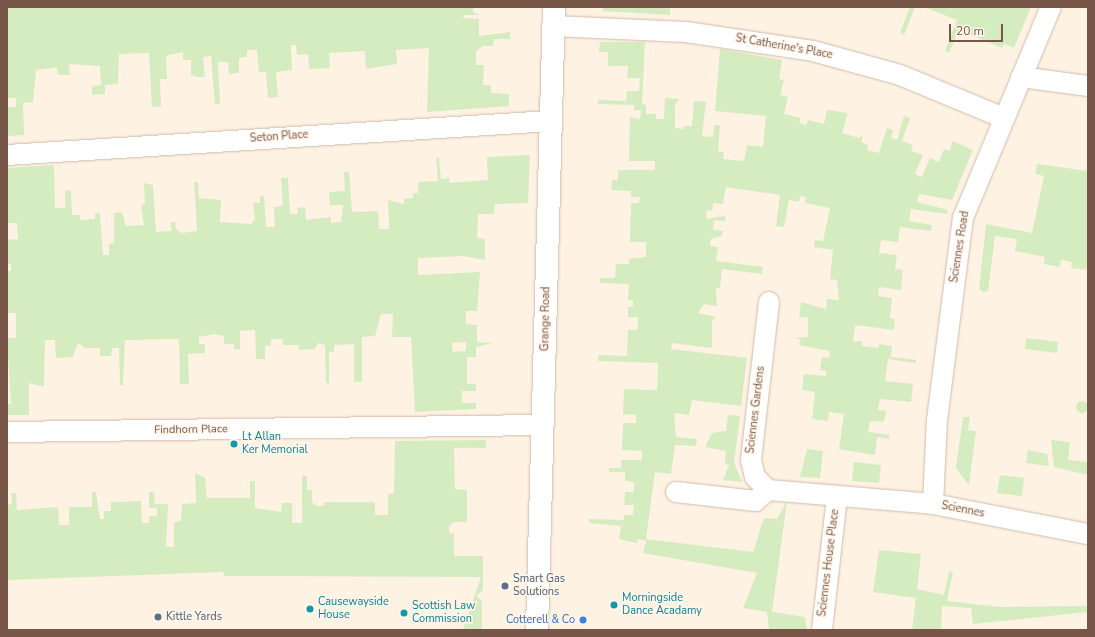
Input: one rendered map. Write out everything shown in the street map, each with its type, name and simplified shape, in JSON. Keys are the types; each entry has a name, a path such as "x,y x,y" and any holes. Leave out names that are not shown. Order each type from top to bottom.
{"street":[{"name":"Sciennes Road","path":"933,504 937,420 963,218 1051,7"},
{"name":"St Catherine's Place","path":"553,16 686,32 807,50 900,75 1004,118"},
{"name":"Grange Road","path":"537,630 553,16"},
{"path":"1021,77 1088,86"},
{"name":"Seton Place","path":"7,155 550,121"},
{"name":"Sciennes Gardens","path":"768,490 755,477 750,460 769,302"},
{"name":"Findhorn Place","path":"7,432 543,425"},
{"path":"676,492 755,501 768,490 837,496"},
{"name":"Sciennes","path":"837,496 933,504 1088,534"},
{"name":"Sciennes House Place","path":"822,630 837,496"}],"green space":[{"path":"7,7 473,7 473,12 479,15 464,15 463,18 479,19 479,36 510,32 510,39 494,39 493,46 483,46 476,51 476,65 484,65 483,85 491,85 491,93 509,94 509,106 427,112 429,48 396,50 397,64 366,69 365,51 329,53 330,68 309,69 308,54 297,55 296,45 291,45 292,70 276,72 278,97 268,98 266,72 259,72 257,50 247,50 247,57 239,58 239,73 229,74 228,62 218,62 220,104 215,104 211,56 203,57 205,77 197,77 191,75 191,60 183,60 183,52 166,56 167,79 160,79 161,106 152,107 149,53 119,54 118,84 105,85 105,94 92,95 92,86 101,85 100,66 69,64 70,75 58,75 57,67 36,70 33,102 23,103 24,135 7,136 7,107 16,107 16,98 7,98"},
{"path":"603,7 670,7 670,15 603,11"},
{"path":"910,7 915,7 904,35 900,33"},
{"path":"924,7 1031,7 1014,48 1004,44 1002,48 959,30 949,53 945,51 957,20"},
{"path":"600,42 645,42 642,104 646,105 646,114 656,114 656,119 664,119 665,98 679,99 675,105 675,128 683,129 684,126 692,126 694,101 706,102 702,136 713,137 714,125 720,125 718,151 724,152 723,159 744,161 747,145 763,147 766,116 715,111 720,49 782,60 779,79 784,80 780,95 788,97 784,114 801,118 799,123 806,125 808,120 824,124 827,110 848,113 842,133 859,138 863,135 861,142 868,145 867,150 879,153 887,128 893,130 891,138 897,140 904,116 910,118 902,141 913,145 911,151 923,155 915,174 922,177 930,158 939,162 944,149 949,151 953,141 973,150 952,200 919,194 917,202 948,210 947,214 911,209 909,221 932,225 931,231 900,227 898,242 881,240 879,253 897,255 895,269 903,270 901,290 879,287 878,296 892,298 890,318 895,319 894,330 855,325 853,342 862,341 862,346 879,348 879,344 892,346 891,357 916,360 916,363 888,359 885,381 913,384 911,402 880,399 878,410 886,411 884,422 870,421 868,432 889,435 889,439 877,437 875,455 839,449 844,414 829,412 828,421 812,419 815,392 802,390 804,374 826,376 826,371 820,370 822,357 829,358 830,351 799,345 800,339 793,338 808,337 808,318 799,317 801,302 826,309 827,299 839,300 837,280 830,279 833,250 814,247 815,240 823,241 830,208 805,203 806,197 800,196 799,202 789,200 784,227 776,226 780,195 726,187 723,204 713,203 712,211 707,210 706,219 725,216 725,221 714,220 713,230 723,231 722,236 711,239 710,246 718,247 716,261 763,267 762,274 722,269 720,288 716,288 717,306 704,304 698,313 716,317 712,320 712,348 672,343 671,349 747,358 741,406 692,400 689,415 674,413 676,437 697,439 696,446 675,445 671,474 655,472 646,539 753,552 764,518 777,519 787,501 772,612 805,617 807,630 769,630 767,612 743,608 757,573 643,553 646,541 638,539 637,543 619,539 621,526 589,523 589,519 624,520 624,515 633,515 634,505 624,505 625,492 634,492 634,482 625,481 625,472 609,472 609,468 621,468 621,460 642,460 642,451 622,450 623,423 636,423 636,415 623,414 624,389 657,390 658,363 598,361 598,355 627,356 628,330 637,330 638,323 638,317 628,317 628,307 633,307 633,300 628,300 629,284 600,283 600,278 615,278 616,264 629,264 629,259 646,257 646,242 630,242 631,203 639,203 640,197 631,197 631,191 611,190 612,180 618,180 618,170 655,170 655,161 629,161 630,117 640,119 641,110 634,110 634,105 598,104 598,100 626,101 627,91 639,91 640,78 627,78 628,66 608,66 608,52 599,52"},
{"path":"530,155 528,203 495,204 494,214 478,214 477,238 485,239 485,260 463,256 418,258 418,275 480,272 477,311 466,311 466,324 477,325 477,342 492,343 476,347 476,357 467,357 467,384 476,384 476,391 462,391 462,403 476,403 476,409 415,412 411,337 392,337 393,314 381,314 375,336 362,337 362,382 354,382 354,344 334,345 334,352 329,352 329,383 326,383 325,345 318,343 315,349 299,350 299,345 283,345 283,339 271,339 271,345 265,346 265,359 256,359 255,330 240,331 240,349 234,349 234,344 224,344 224,336 215,334 199,337 199,344 205,344 205,353 188,354 189,384 180,384 179,339 125,340 123,385 120,385 119,348 112,348 111,356 100,356 100,348 85,348 78,343 73,357 56,358 55,340 45,340 44,387 29,383 29,415 7,415 7,404 11,404 7,338 16,338 16,313 7,313 7,271 11,271 11,264 7,264 7,240 18,239 17,223 7,223 7,168 54,165 55,208 65,208 65,191 71,190 72,215 80,215 80,220 95,219 95,214 100,213 103,255 109,255 109,244 114,243 114,213 122,212 126,226 144,225 141,205 145,204 144,183 153,185 156,232 171,231 171,222 175,222 176,229 182,233 197,231 194,182 198,182 199,198 221,200 220,222 251,224 255,219 253,203 260,203 260,197 264,196 266,227 275,227 274,207 283,206 281,178 288,178 290,214 298,214 297,208 305,207 306,220 331,217 331,223 341,222 343,205 330,205 329,192 345,191 344,172 349,172 352,212 378,211 379,229 389,229 388,200 404,204 404,199 413,198 413,193 418,193 418,182 438,181 436,158 439,158 441,179 449,178 450,183 488,180 487,157","holes":["466,342 466,351 453,352 452,343"]},
{"path":"1037,164 1088,171 1088,270 1071,268 1072,262 1061,260 1060,267 1044,264 1045,257 1015,251 1017,239 995,236 988,291 983,292 979,289 986,224 1032,233 1044,176 1035,174"},
{"path":"1026,338 1058,342 1057,353 1025,349"},
{"path":"1080,401 1084,401 1088,407 1084,413 1080,413 1076,409 1076,405"},
{"path":"728,415 740,416 734,462 742,482 723,480 729,465 725,464 726,451 705,447 712,433 726,431"},
{"path":"963,417 970,417 968,430 976,431 969,485 956,468"},
{"path":"486,440 486,448 454,448 455,489 467,490 467,522 454,522 449,526 449,532 454,534 454,556 483,556 483,590 476,596 482,601 482,630 463,630 481,577 224,576 223,572 7,580 7,505 12,504 11,493 16,493 17,510 58,507 59,525 69,525 69,507 92,507 92,492 96,492 100,519 104,519 104,511 111,511 111,502 141,501 142,523 149,523 149,516 157,516 157,508 149,508 149,492 154,492 155,504 168,504 166,547 174,547 174,522 181,521 182,504 196,503 195,473 205,478 207,498 250,498 250,481 255,481 255,508 281,512 282,503 292,503 292,523 302,523 302,476 307,476 307,490 312,490 312,502 316,506 324,506 324,502 375,502 375,515 388,515 388,494 394,493 395,441"},
{"path":"1051,440 1070,442 1068,460 1088,462 1088,475 1054,467"},
{"path":"807,449 823,451 820,478 800,477"},
{"path":"1028,450 1047,454 1049,466 1026,463"},
{"path":"854,462 881,465 879,483 852,481"},
{"path":"1000,475 1024,478 1022,496 997,493"},
{"path":"879,550 921,554 917,589 944,595 949,571 953,572 947,601 1001,607 1088,606 1088,612 973,624 971,608 942,606 941,630 912,630 916,598 873,592"}],"place":[{"name":"Lt Allan Ker Memorial","path":"234,444"},
{"name":"Smart Gas Solutions","path":"505,586"},
{"name":"Morningside Dance Acadamy","path":"614,605"},
{"name":"Causewayside House","path":"310,609"},
{"name":"Scottish Law Commission","path":"404,613"},
{"name":"Kittle Yards","path":"158,617"},
{"name":"Cotterell & Co","path":"583,620"}]}
